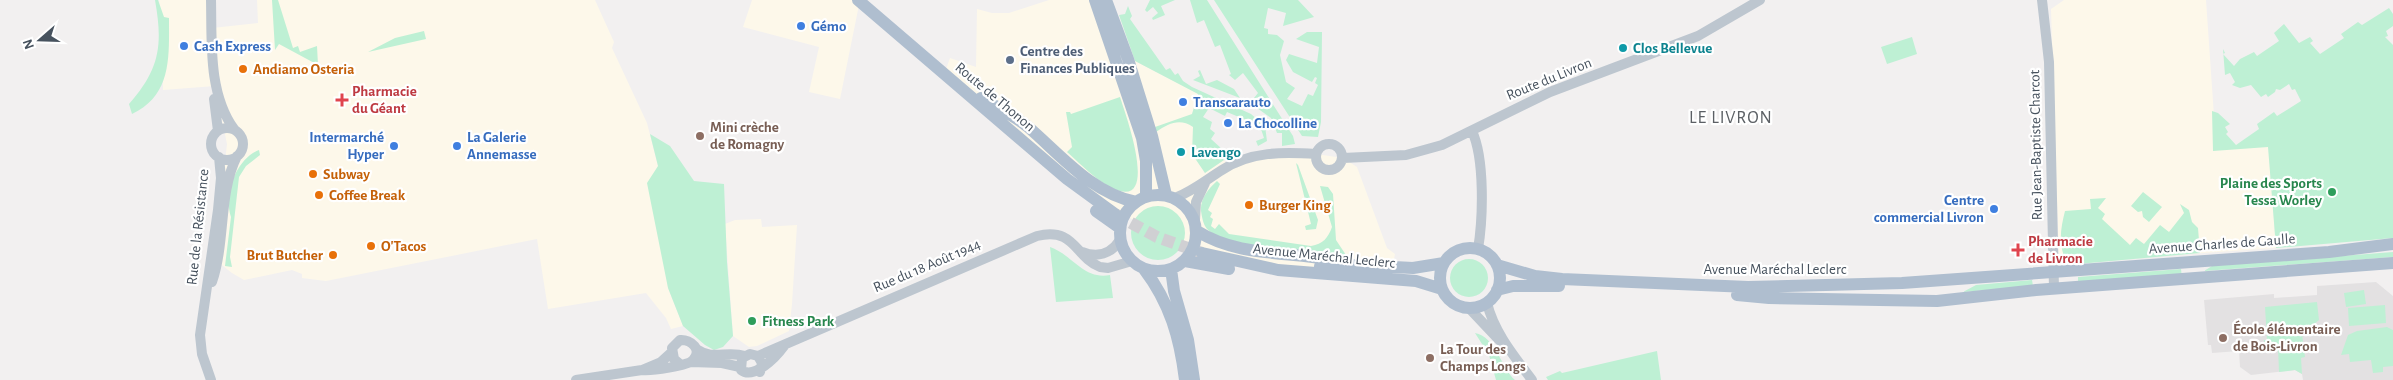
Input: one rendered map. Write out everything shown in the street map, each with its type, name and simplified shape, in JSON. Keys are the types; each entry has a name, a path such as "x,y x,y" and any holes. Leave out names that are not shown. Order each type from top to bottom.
{"main road":[{"name":"Route de Thonon","path":"858,0 907,44 1067,179 1117,211 981,98 868,0"},
{"path":"1095,0 1142,138 1146,161 1141,199 1124,216 1120,234 1125,252 1132,261 1144,269 1162,295 1180,342 1185,380"},
{"path":"1105,0 1112,15 1171,196 1189,210 1196,226 1218,242 1287,255 1320,258 1356,271"},
{"path":"907,44 977,114 1120,234"},
{"path":"981,98 1022,122 1078,170 1116,197 1141,199 1171,196"},
{"path":"1144,269 1158,271 1171,269 1185,260 1193,250 1196,226"},
{"name":"Avenue Charles de Gaulle","path":"2054,273 2329,252 2393,244"},
{"path":"1478,249 1489,255 1497,265 1500,279 1497,290 1487,303 1470,308 1452,302 1442,289 1440,276 1444,263 1458,250 1478,249"},
{"name":"Avenue Maréchal Leclerc","path":"1203,250 1273,262 1387,273 1442,289"},
{"path":"1185,260 1278,278 1322,280 1356,271"},
{"path":"2189,280 2192,262"},
{"name":"Avenue Maréchal Leclerc","path":"1387,273 1444,263"},
{"name":"Avenue Charles de Gaulle","path":"2054,289 2393,263"},
{"name":"Avenue Maréchal Leclerc","path":"1497,265 1546,278 1748,287 1936,282 2054,273"},
{"path":"1171,269 1174,291 1190,350 1194,380"},
{"path":"1952,299 1958,287 1970,280"},
{"path":"1936,282 1937,301"},
{"path":"1902,283 1900,292 1904,300"},
{"name":"Avenue Maréchal Leclerc","path":"1497,290 1513,286 1563,286 1769,298 1937,301 2054,289"}],"street":[{"path":"210,0 214,74 213,91 218,131"},
{"name":"Route du Livron","path":"1343,158 1382,157 1419,152 1472,131 1550,92 1698,36 1760,0"},
{"name":"Rue Jean-Baptiste Charcot","path":"2042,0 2049,62 2054,289"},
{"path":"214,74 221,106 243,142 242,150 237,156 228,160 219,157 212,146 212,139 218,131 227,128 234,129"},
{"path":"1472,131 1476,144 1482,215 1478,249"},
{"path":"1331,143 1339,148 1343,158 1338,167 1329,170 1319,165 1316,154 1322,146 1331,143"},
{"path":"1171,196 1205,183 1228,166 1253,156 1278,152 1316,154"},
{"name":"Rue de la Résistance","path":"206,300 217,267 223,232 227,184 237,156"},
{"name":"Rue de la Résistance","path":"211,380 202,354 200,335 220,183 219,157"},
{"path":"1196,226 1196,202 1205,183"},
{"name":"Rue du 18 Août 1944","path":"758,356 1037,236 1054,234 1062,236 1093,263 1103,267 1132,261"},
{"path":"1082,252 1093,255 1104,254 1112,249 1120,234"},
{"path":"1487,303 1493,322 1508,348 1532,380"},
{"path":"1470,308 1493,335 1508,348"},
{"path":"642,370 661,362 672,352 677,342 684,340 692,342 696,349 696,356 691,362"},
{"name":"Rue du 18 Août 1944","path":"760,372 771,364 784,346"},
{"path":"696,349 710,356 729,353 746,356"},
{"path":"672,352 674,360 680,364"},
{"path":"576,380 642,370 660,371 691,362 722,363 740,367 748,376 754,376 760,372 762,363 758,356 751,354 740,361 740,367"}],"shaded area":[{"path":"159,0 211,0 212,28 258,23 257,0 595,0 614,42 612,48 647,123 658,166 668,288 683,326 671,329 666,318 646,293 548,309 537,239 326,281 302,278 302,274 292,270 244,280 232,273 214,259 227,144 215,86 163,90 162,25"},
{"path":"752,0 860,0 840,99 809,92 819,47 743,27"},
{"path":"1049,0 1089,0 1115,72 1135,61 1199,94 1192,114 1204,173 1224,160 1228,165 1242,159 1316,154 1343,158 1357,167 1387,248 1395,254 1391,274 1277,267 1217,255 1160,233 1116,211 945,72 950,58 976,67 977,9 992,13 1009,13"},
{"path":"2064,0 2206,0 2216,145 2227,146 2268,140 2276,248 2059,263 2051,9"},
{"path":"761,219 762,227 797,225 792,304 789,331 757,346 749,347 733,336 725,224 735,220"},
{"path":"2376,282 2393,296 2393,380 2303,380 2302,374 2295,370 2251,375 2240,367 2239,351 2212,353 2211,345 2208,345 2204,300 2274,294 2274,298 2317,295 2317,286"}],"green space":[{"path":"155,0 158,0 164,17 169,18 168,61 161,86 155,96 145,106 132,114 129,104 147,79 157,56 159,30"},
{"path":"272,0 278,0 293,48 298,46 300,52 317,46 318,65 279,44 275,50"},
{"path":"1150,0 1175,0 1161,6 1165,15 1153,20 1152,18 1158,13 1153,7 1147,12 1145,10"},
{"path":"1190,0 1207,0 1293,136 1295,144 1282,146 1282,133 1277,133 1271,118 1250,103 1258,93 1243,73 1235,80 1229,75 1231,74 1220,45 1215,47 1204,20 1197,23"},
{"path":"1214,0 1298,0 1314,17 1283,26 1286,13 1268,8 1264,28 1268,29 1268,34 1277,35 1284,41 1280,55 1286,82 1295,88 1287,99 1302,106 1308,94 1313,96 1318,85 1315,83 1317,78 1315,77 1312,82 1293,72 1286,60 1289,54 1317,63 1319,47 1296,39 1307,32 1322,32 1321,122 1318,137 1302,136"},
{"path":"1128,6 1132,16 1130,19 1166,70 1170,68 1175,75 1178,73 1183,81 1192,87 1251,114 1265,126 1267,141 1258,146 1256,141 1264,138 1260,126 1227,112 1225,116 1209,108 1203,117 1212,122 1210,129 1215,133 1211,139 1222,149 1219,153 1224,160 1205,173 1192,154 1193,127 1179,122 1165,126 1156,132 1155,127 1192,114 1198,94 1135,61 1119,15 1125,14"},
{"name":"Plaine des Sports Tessa Worley","path":"2389,8 2393,14 2393,26 2386,31 2388,36 2385,37 2393,45 2393,238 2276,248 2268,147 2213,151 2212,111 2218,113 2230,124 2225,127 2228,132 2226,134 2236,145 2259,129 2257,124 2274,112 2277,116 2301,101 2295,89 2292,90 2289,84 2280,90 2276,89 2268,97 2266,94 2261,97 2251,85 2240,88 2232,85 2235,82 2230,73 2225,75 2223,54 2234,66 2240,59 2254,52 2257,56 2279,41 2274,33 2284,24 2299,43 2310,37 2313,41 2310,43 2320,54 2344,38 2341,34 2358,22 2362,25"},
{"path":"424,31 426,39 368,52 395,38"},
{"path":"1912,37 1917,54 1887,64 1881,47"},
{"path":"1200,70 1206,84 1217,80 1234,89 1240,98 1193,80 1200,76 1198,71"},
{"path":"1120,97 1132,135 1138,169 1137,182 1131,190 1120,191 1106,185 1067,152 1072,147 1066,112 1071,114"},
{"path":"650,134 670,146 694,181 724,184 727,262 733,336 723,347 714,350 705,345 683,326 668,288 647,183 658,166"},
{"path":"259,150 260,155 246,166 239,177 230,257 232,267 225,266 231,217 229,208 230,189 238,169 244,161"},
{"path":"1296,163 1318,220 1316,229 1306,230 1305,226 1311,224"},
{"path":"1217,181 1220,184 1208,210 1212,213 1210,217 1213,219 1211,226 1215,229 1219,224 1229,234 1311,246 1325,240 1332,227 1320,186 1328,187 1333,194 1336,240 1346,255 1252,245 1217,236 1207,229 1201,207 1205,194"},
{"path":"2143,192 2162,207 2149,222 2143,217 2142,211 2138,212 2131,206"},
{"path":"2106,198 2098,208 2105,214 2102,219 2130,245 2136,238 2144,244 2160,225 2169,232 2184,213 2180,204 2189,210 2192,222 2198,228 2200,253 2078,264 2065,258 2061,241 2061,229 2065,211 2091,209 2090,199"},
{"path":"1153,206 1163,206 1173,210 1181,218 1185,233 1181,248 1173,256 1163,260 1153,260 1143,256 1135,248 1131,238 1131,228 1135,218 1143,210"},
{"path":"1050,247 1092,274 1110,275 1113,298 1056,302"},
{"path":"2393,252 2393,257 2204,271 2212,266"},
{"path":"1469,259 1483,264 1488,278 1483,292 1469,297 1455,292 1450,278 1455,264"},
{"path":"2181,269 2182,277 2078,282 2078,277"},
{"path":"2032,280 2033,286 1963,292 1976,285"},
{"path":"2364,290 2366,304 2346,307 2344,293"},
{"path":"2317,302 2319,320 2302,334 2305,357 2301,358 2302,374 2295,370 2279,372 2278,346 2265,347 2264,340 2267,340 2265,307"},
{"path":"2385,305 2386,323 2349,326 2348,308"},
{"path":"2387,327 2393,330 2393,366 2383,367 2383,372 2373,373 2371,360 2350,362 2349,354 2341,355 2348,335 2357,331"},
{"path":"1475,333 1482,335 1488,340 1515,380 1496,380 1489,355"},
{"path":"1657,351 1661,380 1548,380 1546,377 1560,371 1562,373"}],"tunnel":[{"path":"1115,214 1157,237 1202,253"}],"place":[{"name":"Gémo","path":"801,26"},
{"name":"Cash Express","path":"184,46"},
{"name":"Clos Bellevue","path":"1623,48"},
{"name":"Centre des Finances Publiques","path":"1010,60"},
{"name":"Andiamo Osteria","path":"243,69"},
{"name":"Pharmacie du Géant","path":"342,100"},
{"name":"Transcarauto","path":"1183,102"},
{"name":"La Chocolline","path":"1228,123"},
{"name":"Mini crèche de Romagny","path":"700,136"},
{"name":"Intermarché Hyper","path":"394,146"},
{"name":"La Galerie Annemasse","path":"457,146"},
{"name":"Lavengo","path":"1181,152"},
{"name":"Subway","path":"313,174"},
{"name":"Plaine des Sports Tessa Worley","path":"2332,192"},
{"name":"Coffee Break","path":"319,195"},
{"name":"Burger King","path":"1249,205"},
{"name":"Centre commercial Livron","path":"1994,209"},
{"name":"O'Tacos","path":"371,246"},
{"name":"Pharmacie de Livron","path":"2018,250"},
{"name":"Brut Butcher","path":"333,255"},
{"name":"Fitness Park","path":"752,321"},
{"name":"École élémentaire de Bois-Livron","path":"2223,338"},
{"name":"La Tour des Champs Longs","path":"1430,358"}],"district":[{"name":"LE LIVRON","path":"1731,118"}]}
